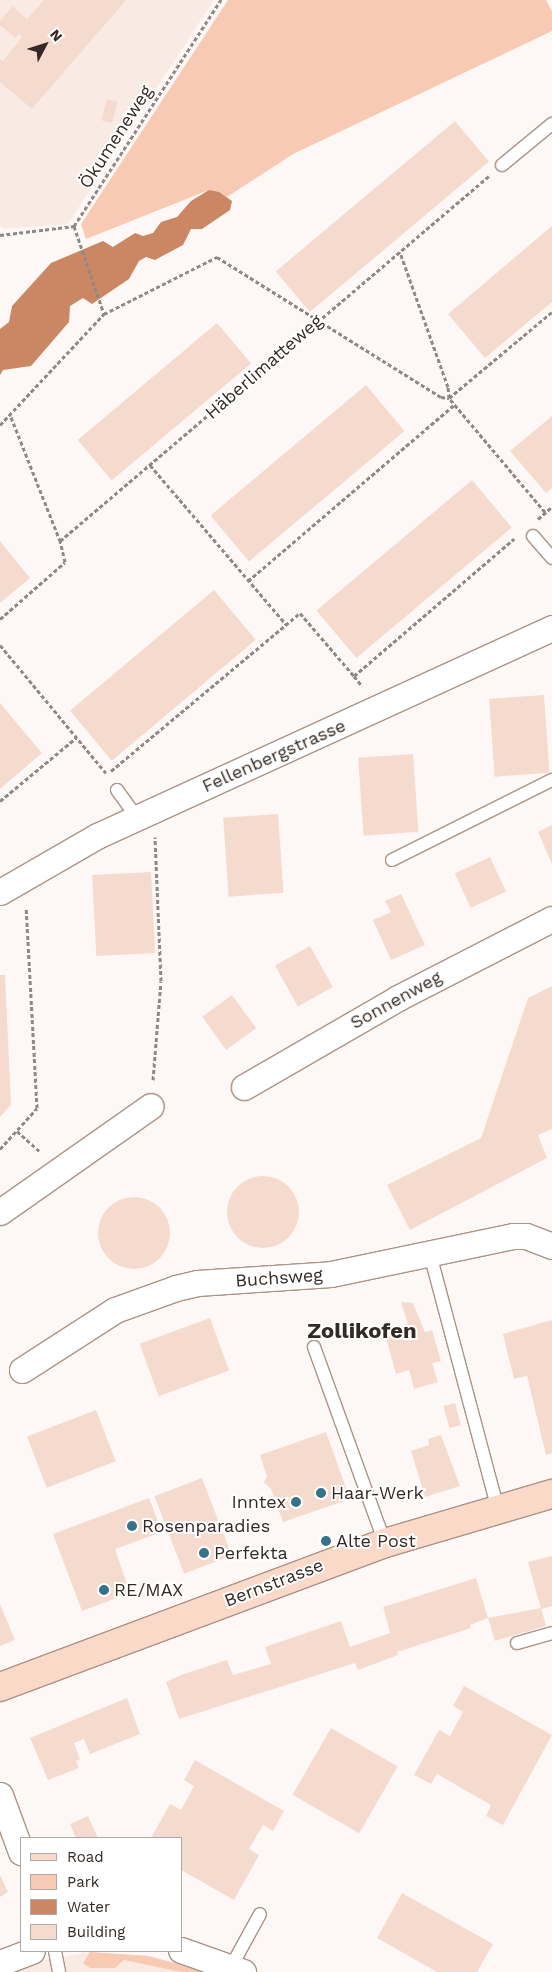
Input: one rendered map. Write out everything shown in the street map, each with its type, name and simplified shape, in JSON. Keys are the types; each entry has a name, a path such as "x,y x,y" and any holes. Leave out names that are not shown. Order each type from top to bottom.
{"main road":[{"name":"Bernstrasse","path":"0,1687 385,1543 552,1494"}],"street":[{"name":"Fellenbergstrasse","path":"0,892 24,876 143,815 552,628"},
{"name":"Sonnenweg","path":"244,1087 398,998 552,919"},
{"path":"0,1212 151,1106"},
{"name":"Buchsweg","path":"22,1370 114,1310 176,1288 197,1283 331,1274 513,1236 526,1236 552,1246"},
{"path":"0,1795 20,1849"},
{"path":"182,1950 237,1970"},
{"path":"0,1963 29,1952"}],"lane":[{"path":"502,165 552,124"},
{"path":"532,530 552,558"},
{"path":"392,860 552,780"},
{"path":"117,790 143,815"},
{"path":"430,1254 498,1509"},
{"path":"314,1347 385,1543"},
{"path":"517,1643 552,1633"},
{"path":"237,1970 260,1914"},
{"path":"54,1952 59,1972"}],"path":[{"name":"Ökumeneweg","path":"74,226 221,0"},
{"name":"Häberlimatteweg","path":"60,541 272,364 318,320 502,165"},
{"path":"0,235 6,232 74,226 104,314"},
{"path":"0,228 6,232"},
{"path":"400,252 448,387 449,398"},
{"path":"0,426 11,417 104,314 217,257 449,398 545,512"},
{"path":"449,398 552,312"},
{"path":"248,581 454,405"},
{"path":"0,619 65,562 60,541 11,417"},
{"path":"150,465 286,624"},
{"path":"532,530 545,512 552,507"},
{"path":"0,645 107,774 300,613 354,676 516,537"},
{"path":"0,801 76,738"},
{"path":"143,815 156,841 161,981 151,1106"},
{"path":"0,1149 37,1108 24,876"},
{"path":"16,1131 60,1170"}],"shaded area":[{"path":"0,0 214,0 68,224 4,229 0,226"},
{"path":"90,1952 148,1956 208,1972 11,1972 39,1961"}],"green space":[{"path":"228,0 546,0 552,11 552,31 293,154 227,197 209,190 86,239 81,224"},
{"path":"90,1952 148,1956 209,1972 181,1972 124,1960 115,1968 90,1968 83,1963"}],"water":[{"path":"209,190 219,192 232,201 230,210 202,229 191,229 183,245 155,260 146,257 139,261 129,279 92,304 83,298 70,306 69,322 31,366 3,370 0,375 0,329 9,322 12,306 51,263 103,241 113,247 135,233 143,236 153,233 161,222 177,217 191,201"}],"building":[{"path":"44,0 126,0 32,109 0,82 0,59 3,61 22,37 19,34 15,38 0,25 0,21 13,6 27,19"},
{"path":"107,99 118,102 112,123 101,120"},
{"path":"455,121 489,162 310,312 276,271"},
{"path":"552,226 552,302 485,358 448,314"},
{"path":"217,323 251,364 112,481 78,440"},
{"path":"366,385 405,431 249,561 210,515"},
{"path":"552,416 552,488 546,493 510,451"},
{"path":"472,480 512,527 356,658 316,610"},
{"path":"0,541 30,578 0,603"},
{"path":"214,590 256,640 112,761 70,711"},
{"path":"544,695 549,773 495,777 489,699"},
{"path":"0,703 42,753 0,789"},
{"path":"413,754 418,832 364,836 358,758"},
{"path":"278,814 284,893 229,897 223,818"},
{"path":"552,825 552,864 538,832"},
{"path":"490,857 506,891 471,908 455,873"},
{"path":"151,872 155,953 96,956 92,875"},
{"path":"401,894 425,945 391,960 373,920 391,912 385,901"},
{"path":"310,946 333,987 298,1006 275,965"},
{"path":"0,975 5,975 11,1105 0,1117"},
{"path":"552,986 552,1129 538,1135 547,1158 410,1230 387,1185 481,1138 528,998"},
{"path":"232,995 256,1028 226,1050 202,1017"},
{"path":"263,1176 283,1182 293,1192 299,1212 293,1232 283,1242 263,1248 243,1242 233,1232 227,1212 233,1192 243,1182"},
{"path":"134,1197 154,1203 164,1213 170,1233 164,1253 154,1263 134,1269 114,1263 104,1253 98,1233 104,1213 114,1203"},
{"path":"401,1302 413,1303 425,1332 432,1330 441,1361 432,1363 438,1382 414,1389 409,1370 396,1374 384,1331 408,1324"},
{"path":"210,1318 229,1371 159,1396 140,1344"},
{"path":"552,1320 552,1453 546,1455 527,1376 514,1379 503,1334"},
{"path":"455,1403 461,1425 449,1428 443,1406"},
{"path":"96,1410 116,1461 47,1488 27,1437"},
{"path":"326,1432 350,1499 283,1522 271,1489 264,1482 267,1477 260,1455"},
{"path":"441,1435 460,1486 425,1497 411,1451 429,1445 428,1439"},
{"path":"202,1478 232,1555 184,1574 154,1496"},
{"path":"149,1498 162,1532 115,1549 130,1593 82,1611 53,1534"},
{"path":"552,1556 552,1606 541,1609 528,1562"},
{"path":"476,1578 488,1618 470,1625 471,1628 397,1652 398,1655 358,1670 355,1663 179,1719 166,1682 227,1660 233,1675 271,1664 265,1647 341,1621 350,1647 390,1633 383,1607"},
{"path":"0,1604 15,1640 0,1646"},
{"path":"541,1608 546,1626 495,1641 488,1618"},
{"path":"464,1686 552,1735 503,1825 486,1816 491,1805 437,1774 431,1784 414,1775 439,1730 450,1736 463,1712 453,1706"},
{"path":"127,1698 140,1734 90,1754 84,1739 74,1743 80,1759 76,1761 79,1768 48,1780 30,1738"},
{"path":"331,1728 398,1766 359,1833 292,1795"},
{"path":"195,1760 284,1811 273,1831 263,1825 249,1849 259,1855 234,1900 182,1871 182,1837 152,1837 170,1804 181,1810 194,1786 184,1780"},
{"path":"88,1816 98,1837 76,1837 70,1824"},
{"path":"0,1875 8,1892 0,1897"},
{"path":"402,1893 493,1944 477,1972 437,1972 377,1938"}],"place":[{"name":"Haar-Werk","path":"321,1493"},
{"name":"Inntex","path":"296,1502"},
{"name":"Rosenparadies","path":"132,1526"},
{"name":"Alte Post","path":"326,1541"},
{"name":"Perfekta","path":"204,1553"},
{"name":"RE/MAX","path":"104,1590"}],"district":[{"name":"Zollikofen","path":"362,1331"}]}
